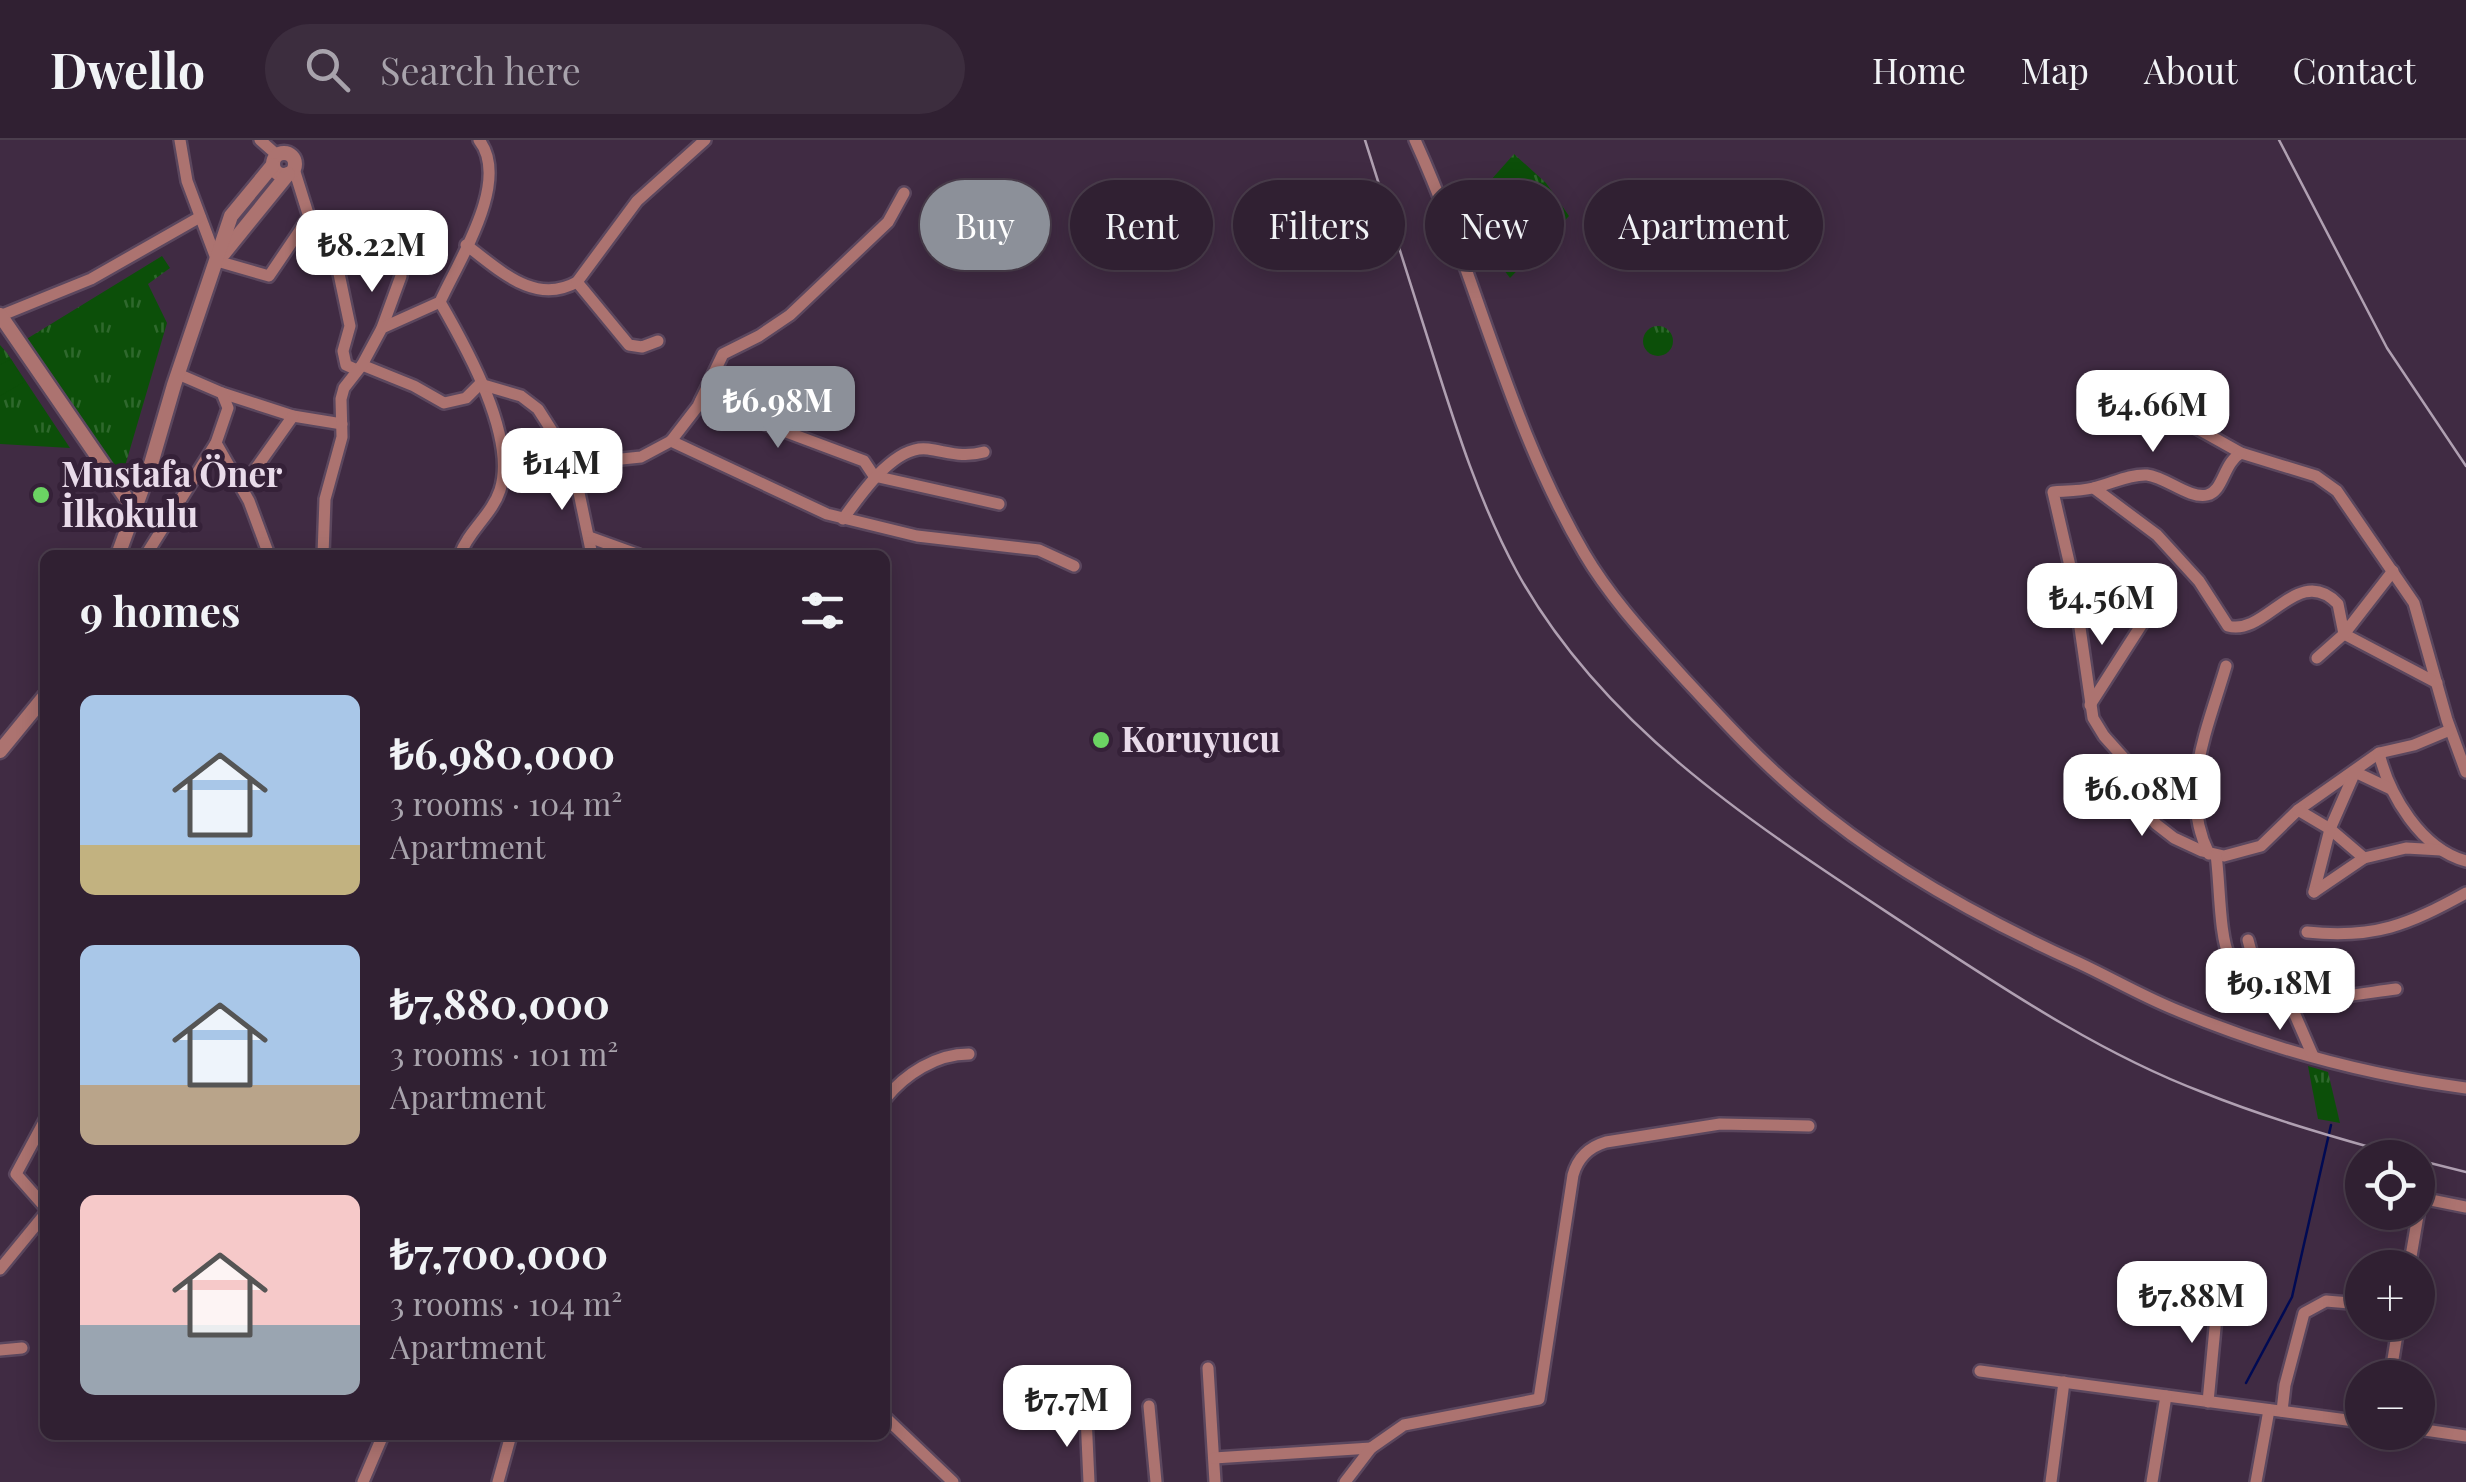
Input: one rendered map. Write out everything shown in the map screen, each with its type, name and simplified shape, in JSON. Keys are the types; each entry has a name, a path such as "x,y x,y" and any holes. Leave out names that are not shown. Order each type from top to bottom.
{"street":[{"path":"180,140 187,181 217,261"},
{"path":"260,140 284,163 309,217 333,245 350,326 342,356 346,365 414,386 444,402 460,401 480,384"},
{"path":"120,550 217,261 298,140"},
{"path":"382,328 440,302 482,210 492,173 490,158 479,140"},
{"path":"466,245 532,289 556,290 577,282 637,201 705,140"},
{"path":"1415,140 1443,203 1518,418 1584,555 1622,608 1762,760 1845,829 2003,928 2172,1008 2312,1056 2406,1079 2466,1088"},
{"path":"573,464 641,457 671,441 701,400 723,354 790,315 888,222 904,193"},
{"path":"135,511 0,315 91,278 200,217"},
{"path":"217,261 269,276 309,217"},
{"path":"323,550 325,499 342,424 342,394 382,328 401,276"},
{"path":"577,282 629,344 642,347 658,341"},
{"path":"440,302 459,334 500,431 502,484 496,500 461,550"},
{"path":"178,374 293,416 342,424"},
{"path":"480,384 521,396 533,404 573,464 591,550"},
{"path":"2125,388 2241,454 2308,473 2331,485 2414,603 2466,772"},
{"path":"149,550 216,442 228,408 222,392"},
{"path":"701,400 864,461 874,476 999,504"},
{"path":"242,488 293,416"},
{"path":"671,441 804,506 843,519 917,536 1030,548 1074,566"},
{"path":"216,442 242,488 266,550"},
{"path":"843,519 874,476 913,450 961,456 984,452"},
{"path":"2241,454 2230,460 2218,488 2208,494 2196,494 2144,475 2094,488 2053,492 2077,602 2090,705 2099,730 2130,765 2156,824 2174,838 2212,855 2232,855 2261,846 2298,810 2379,753 2414,745 2450,730"},
{"path":"2094,488 2158,535 2199,581 2228,626 2243,628 2298,594 2311,592 2335,601 2342,613 2344,634"},
{"path":"589,537 625,550"},
{"path":"2317,658 2344,634 2393,571"},
{"path":"2090,705 2150,613"},
{"path":"2344,634 2437,682"},
{"path":"2226,666 2194,784 2196,821 2212,855 2230,957 2250,979 2291,1008"},
{"path":"0,751 40,702"},
{"path":"2379,753 2391,789 2409,816 2441,850"},
{"path":"2355,772 2391,789"},
{"path":"2355,772 2330,829 2314,892 2364,858 2406,848 2441,850 2466,861"},
{"path":"2298,810 2330,829 2364,858"},
{"path":"2307,932 2351,934 2394,927 2421,918 2466,893"},
{"path":"2248,940 2258,968 2285,993 2312,1056"},
{"path":"2285,993 2318,998 2396,989"},
{"path":"890,1094 928,1064 956,1054 969,1054"},
{"path":"1345,1482 1370,1448 1404,1425 1539,1399 1572,1174 1590,1149 1606,1142 1720,1124 1809,1126"},
{"path":"40,1129 16,1174 40,1205"},
{"path":"2412,1250 2421,1198 2466,1207"},
{"path":"0,1269 40,1217"},
{"path":"2208,1402 2218,1296"},
{"path":"2256,1482 2304,1314 2326,1301 2345,1303"},
{"path":"0,1350 22,1348"},
{"path":"1208,1368 1216,1482"},
{"path":"1980,1371 2345,1420"},
{"path":"2051,1482 2064,1382"},
{"path":"2152,1482 2166,1396"},
{"path":"1150,1406 1156,1482"},
{"path":"1086,1416 1090,1482"},
{"path":"890,1422 953,1482"},
{"path":"2435,1431 2466,1436"},
{"path":"363,1482 381,1440"},
{"path":"498,1482 510,1440"},
{"path":"1214,1458 1370,1448"}],"green space":[{"path":"1514,154 1543,180 1491,180"},
{"path":"162,256 170,268 148,284 167,323 118,490 20,343"},
{"path":"1658,326 1669,330 1673,341 1669,352 1658,356 1647,352 1643,341 1647,330"},
{"path":"0,345 7,353 70,448 0,444"},
{"path":"11,359 24,382 0,396 0,365"},
{"path":"2308,1066 2328,1072 2340,1123 2318,1119"}],"waterway":[{"path":"2246,1383 2292,1297 2331,1125"}],"railway":[{"path":"1365,140 1460,438 1504,546 1553,629 1641,729 1799,854 2052,1018 2164,1076 2227,1102 2347,1140"},
{"path":"2279,140 2387,348 2466,466"},
{"path":"2435,1164 2466,1172"}],"place":[{"name":"Mustafa Öner İlkokulu","path":"41,495"},
{"name":"Koruyucu","path":"1101,740"}]}
